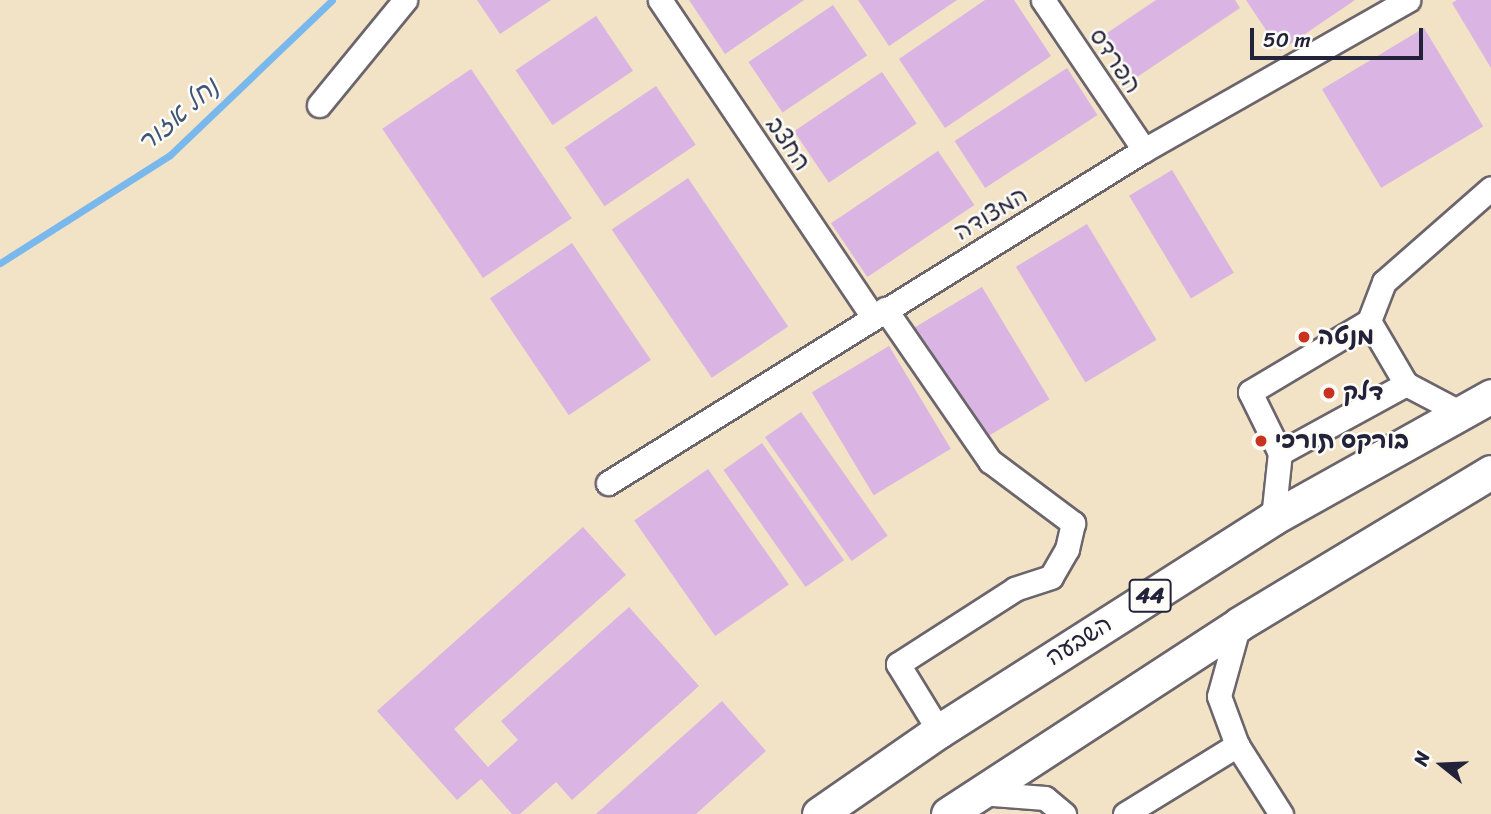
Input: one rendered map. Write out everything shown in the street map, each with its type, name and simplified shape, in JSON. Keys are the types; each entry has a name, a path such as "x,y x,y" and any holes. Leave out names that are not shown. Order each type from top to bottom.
{"highway":[{"name":"השבעה","path":"820,814 939,731 1273,518 1491,396"},
{"path":"948,814 1239,624 1491,472"}],"street":[{"path":"319,106 405,0"},
{"name":"החצב","path":"660,0 879,313 990,461 1073,523 1067,549 1051,577 1015,589 898,664 939,731"},
{"name":"הפרדס","path":"1043,0 1144,150"},
{"name":"המצודה","path":"608,483 1144,150 1408,0"},
{"path":"1273,518 1280,453 1250,393 1369,321 1384,282 1491,188"},
{"path":"1369,321 1406,384 1461,413"},
{"path":"1280,453 1406,384"},
{"path":"1239,624 1219,696 1237,745 1281,814"},
{"path":"1125,814 1237,745"},
{"path":"980,793 1045,798 1064,814"}],"building":[{"path":"477,0 551,0 500,34"},
{"path":"689,0 804,0 725,54"},
{"path":"858,0 957,0 889,46"},
{"path":"985,0 1014,0 1051,56 945,128 899,59"},
{"path":"1156,0 1235,0 1240,8 1134,79 1104,35"},
{"path":"1246,0 1355,0 1280,51"},
{"path":"1457,0 1491,0 1491,68 1452,3"},
{"path":"833,5 867,56 783,113 748,62"},
{"path":"596,16 633,71 552,125 516,70"},
{"path":"1424,28 1483,127 1381,188 1322,89"},
{"path":"1067,68 1097,115 985,188 955,141"},
{"path":"471,69 572,218 483,278 382,129"},
{"path":"882,72 917,123 829,183 794,131"},
{"path":"656,86 696,145 605,206 565,148"},
{"path":"938,151 974,205 867,277 831,223"},
{"path":"1172,170 1234,273 1191,299 1129,196"},
{"path":"688,178 788,326 712,378 612,229"},
{"path":"1087,224 1157,340 1085,382 1016,267"},
{"path":"572,243 651,360 569,415 490,298"},
{"path":"982,287 1049,399 979,442 912,329"},
{"path":"889,346 951,449 874,495 812,392"},
{"path":"801,412 888,536 852,561 765,437"},
{"path":"762,443 844,560 806,587 723,470"},
{"path":"708,469 789,585 715,636 634,521"},
{"path":"583,527 626,575 454,729 488,767 518,740 501,721 629,607 699,686 572,800 556,782 520,814 512,814 481,779 457,800 377,711"},
{"path":"722,701 766,751 696,814 596,814"}],"waterway":[{"name":"נחל אזור","path":"0,263 170,155 332,0"}],"place":[{"name":"מנטה","path":"1304,337"},
{"name":"דלק","path":"1329,393"},
{"name":"בורקס תורכי","path":"1261,441"}]}
